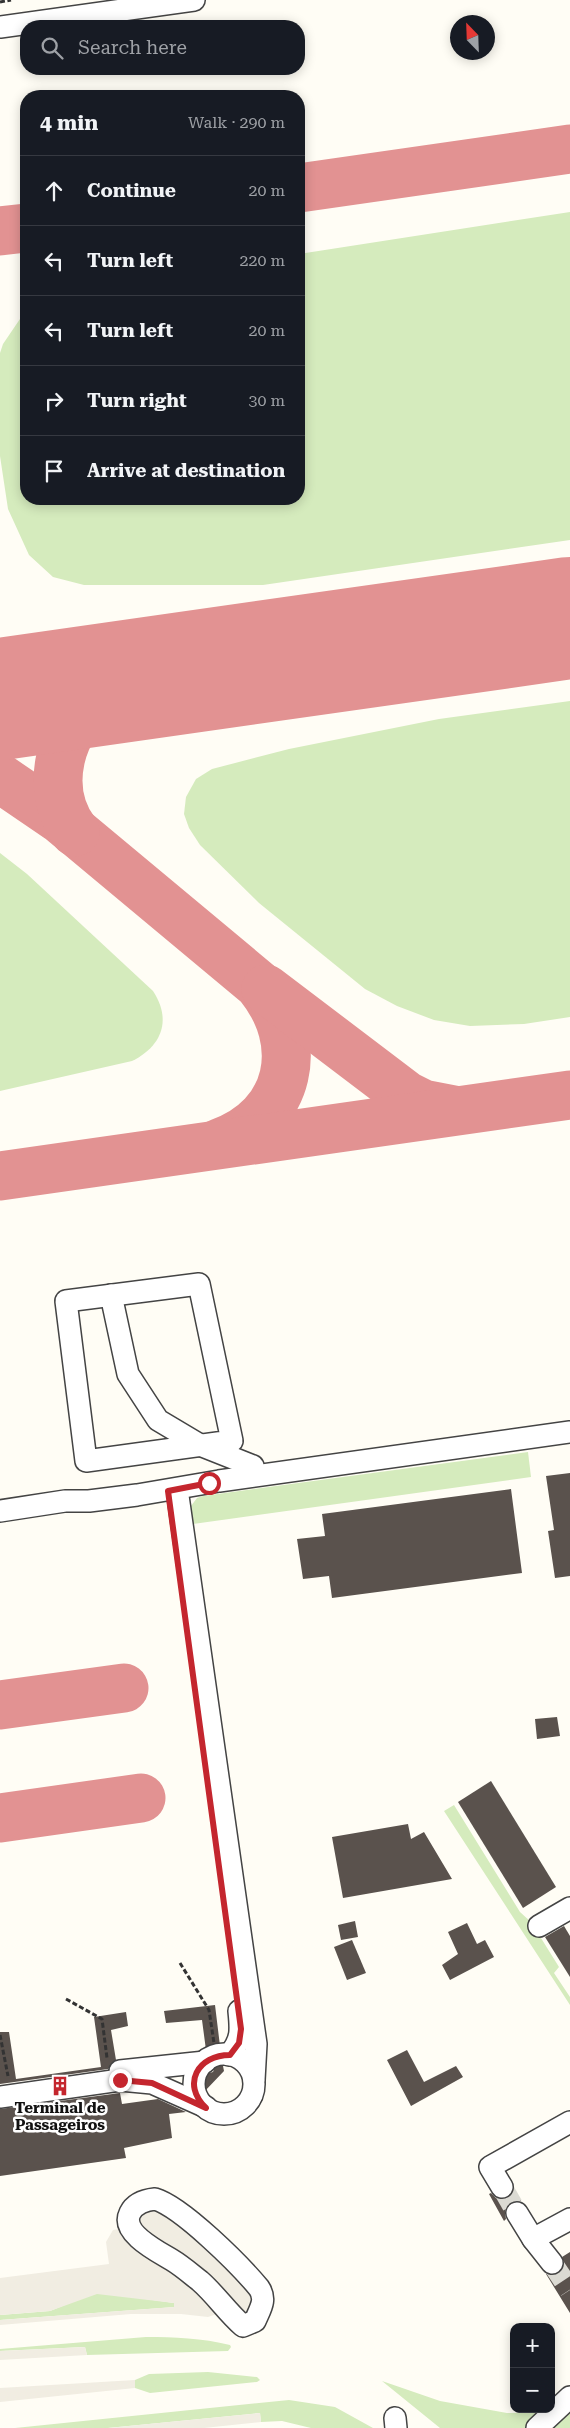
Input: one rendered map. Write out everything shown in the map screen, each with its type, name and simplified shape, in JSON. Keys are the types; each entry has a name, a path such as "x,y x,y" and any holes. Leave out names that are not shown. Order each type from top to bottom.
{"lane":[{"path":"0,17 120,0"},
{"path":"50,20 194,0"},
{"path":"0,27 20,24"},
{"path":"200,1284 232,1441 200,1445 86,1461 66,1301 200,1284"},
{"path":"111,1295 128,1374 158,1420 200,1445 253,1466"},
{"path":"0,1498 66,1488 88,1489 570,1422"},
{"path":"0,1510 64,1501 89,1501 172,1490 219,1481 570,1432"},
{"path":"172,1490 241,2029 239,2043 230,2055"},
{"path":"3,2089 120,2080 152,2083 209,2113 222,2114 239,2110 259,2087 256,2044 172,1490"},
{"path":"539,1926 570,1908"},
{"path":"209,2113 199,2101 194,2084 198,2069 216,2055 230,2055 246,2064 259,2087"},
{"path":"3,2089 205,2062"},
{"path":"502,2187 490,2167 570,2122"},
{"path":"155,2199 165,2202 197,2228 251,2279 263,2294 264,2300 255,2321 242,2331 203,2284 172,2260 156,2252 134,2232 128,2225 128,2217 133,2206 147,2200 155,2199"},
{"path":"517,2213 533,2239 552,2263"},
{"path":"533,2239 570,2219"},
{"path":"537,2428 570,2397"}],"path":[{"path":"0,2 10,0"},
{"path":"180,1963 209,2010"},
{"path":"66,1999 102,2019"},
{"path":"0,2035 3,2089"},
{"path":"209,2113 234,2119 243,2116 259,2103 259,2087"}],"green space":[{"path":"570,212 570,540 263,585 84,585 53,577 29,555 8,509 0,456 0,353 3,344 20,319 20,505 305,505 305,253"},
{"path":"570,701 570,1017 524,1024 470,1026 434,1020 397,1006 365,989 259,903 200,845 189,828 184,814 186,797 196,779 212,769 289,749 439,719"},
{"path":"0,853 27,874 153,991 159,1002 163,1022 157,1040 142,1055 132,1061 0,1091"},
{"path":"528,1452 531,1477 193,1524 191,1506 197,1498 203,1496"},
{"path":"454,1805 520,1912 531,1922 559,1967 554,1973 570,1997 570,2005 444,1811"},
{"path":"92,2294 111,2294 174,2303 175,2307 0,2320 0,2315 50,2311"},
{"path":"146,2337 198,2339 230,2345 231,2347 228,2351 87,2355 85,2347 0,2351 0,2349"},
{"path":"208,2372 257,2377 260,2380 257,2382 150,2393 135,2388 135,2380 149,2374"},
{"path":"382,2381 440,2401 507,2413 555,2413 570,2410 570,2428 440,2428"},
{"path":"289,2400 335,2407 373,2428 311,2428 282,2421 261,2422 260,2413 108,2428 15,2428"}],"shaded area":[{"path":"146,2205 176,2217 252,2294 253,2305 246,2315 159,2245 138,2223 141,2209"},
{"path":"119,2229 196,2290 217,2314 208,2317 181,2314 131,2314 0,2325 0,2320 174,2307 174,2303 97,2294 50,2311 0,2315 0,2278 109,2264 106,2242 113,2230"},
{"path":"85,2347 87,2355 0,2360 0,2351"},
{"path":"135,2380 135,2388 0,2402 0,2388"},
{"path":"260,2413 261,2422 204,2428 108,2428"}],"building":[{"path":"570,1473 570,1576 555,1578 548,1531 554,1530 546,1476"},
{"path":"511,1489 522,1573 332,1598 329,1576 303,1579 297,1539 325,1536 322,1514"},
{"path":"557,1717 560,1736 537,1739 535,1719"},
{"path":"491,1781 556,1887 523,1908 458,1802"},
{"path":"408,1824 411,1839 424,1832 452,1879 343,1898 332,1837"},
{"path":"355,1921 358,1937 341,1940 338,1925"},
{"path":"467,1923 477,1944 485,1940 494,1957 450,1980 442,1965 458,1954 448,1932"},
{"path":"564,1926 570,1936 570,1977 545,1937"},
{"path":"352,1940 366,1973 347,1980 334,1947"},
{"path":"215,2005 220,2046 217,2059 223,2066 224,2071 204,2092 190,2086 201,2075 213,2072 217,2061 215,2054 206,2050 202,2020 166,2023 164,2011"},
{"path":"126,2012 128,2026 111,2030 116,2060 108,2069 0,2084 0,2032 9,2032 16,2079 101,2067 94,2017"},
{"path":"407,2050 424,2082 456,2066 463,2077 411,2106 387,2060"},
{"path":"120,2093 122,2104 158,2099 186,2112 169,2114 172,2138 124,2148 126,2158 0,2176 0,2109"},
{"path":"514,2189 521,2201 511,2202 506,2207 506,2219 504,2221 489,2194 491,2193 496,2198 503,2199 509,2197"},
{"path":"570,2252 570,2313 546,2274 553,2275 560,2272 564,2267 562,2257"}],"taxiway":[{"path":"305,187 570,149"},
{"path":"0,231 20,229"},
{"path":"0,671 29,684 45,687 76,687 124,681"},
{"path":"75,832 65,815 60,797 58,778 60,759 66,741 75,724 87,709 102,697 118,688 148,678"},
{"path":"0,778 60,819 259,985 274,1007 283,1030 286,1054 284,1076 276,1097 263,1116 244,1131 219,1143"},
{"path":"266,989 407,1096 423,1104 454,1110"},
{"path":"0,1176 570,1095"},
{"path":"0,1705 124,1688"},
{"path":"0,1818 141,1798"}],"runway":[{"path":"0,699 570,618"}],"tunnel":[{"path":"502,2187 517,2213"},
{"path":"552,2263 570,2290"}],"place":[{"name":"Terminal de Passageiros","path":"60,2086"}],"route":[{"path":"120,2080 152,2083 206,2108 199,2101 195,2093 195,2076 198,2069 210,2058 218,2055 230,2055 239,2043 241,2029 168,1491 209,1483"}]}
